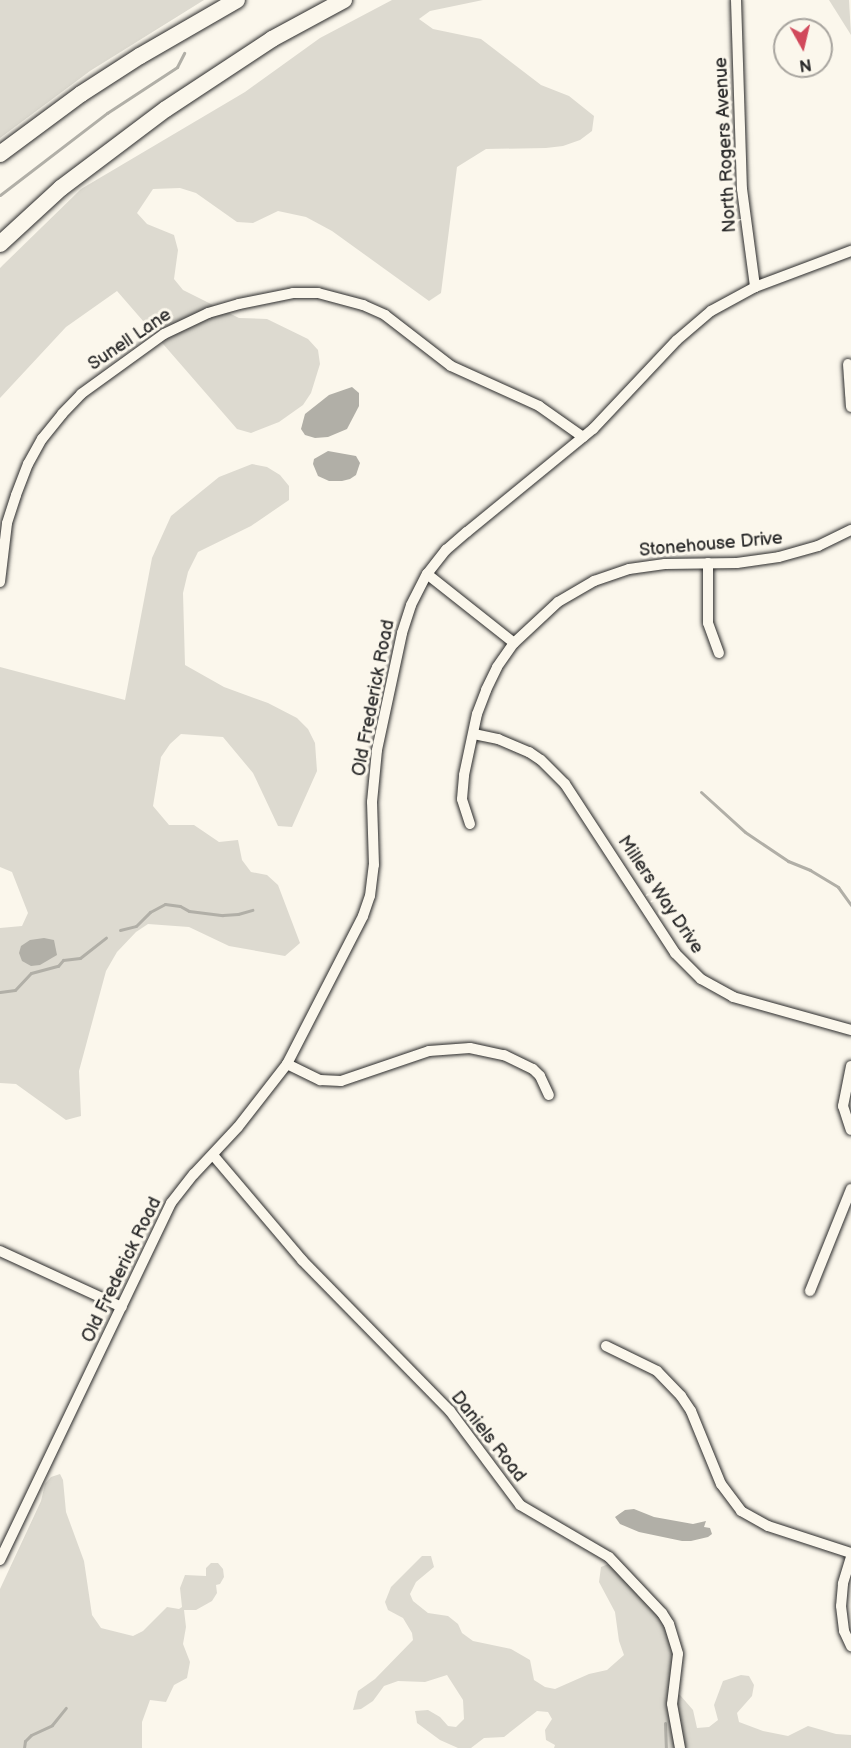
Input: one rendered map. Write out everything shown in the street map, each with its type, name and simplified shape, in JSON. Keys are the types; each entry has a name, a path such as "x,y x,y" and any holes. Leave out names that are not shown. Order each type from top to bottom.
{"highway":[{"path":"0,153 101,81 237,0"},
{"path":"0,244 61,188 166,109 272,39 344,0"}],"street":[{"name":"North Rogers Avenue","path":"736,0 742,189 755,287"},
{"name":"Old Frederick Road","path":"0,1560 171,1203 265,1094 287,1064 352,939 370,896 374,865 372,801 377,750 402,633 411,605 427,574 446,550 614,409 694,325 721,306 755,287 851,251"},
{"name":"Sunell Lane","path":"0,582 8,523 28,464 42,439 62,414 88,389 164,334 208,313 239,304 301,293 318,294 363,305 384,315 451,366 539,406 583,437"},
{"path":"848,364 851,407"},
{"name":"Stonehouse Drive","path":"470,824 462,799 474,734 486,690 497,667 514,643 558,602 594,581 645,566 737,563 779,557 818,546 851,530"},
{"path":"708,563 708,623 718,653"},
{"path":"427,574 514,643"},
{"name":"Millers Way Drive","path":"474,734 513,745 540,760 553,771 575,798 675,953 701,979 733,997 851,1030"},
{"path":"287,1064 320,1080 341,1081 429,1052 457,1048 477,1049 504,1055 533,1069 540,1076 549,1095"},
{"path":"851,1066 843,1106 851,1130"},
{"name":"Daniels Road","path":"213,1155 302,1260 450,1411 520,1505 609,1557 662,1613 672,1630 678,1654 672,1704 680,1748"},
{"path":"810,1291 851,1189"},
{"path":"0,1251 122,1307"},
{"path":"606,1346 639,1360 671,1384 691,1411 721,1484 741,1510 768,1526 851,1555 843,1584 841,1605 844,1631 851,1646"}],"shaded area":[{"path":"0,0 204,0 90,71 0,138"},
{"path":"392,0 483,0 430,11 419,19 433,29 481,39 541,85 569,96 594,116 592,131 580,140 563,146 546,148 486,149 457,167 441,293 429,301 332,231 306,217 278,211 253,223 237,222 196,193 180,188 153,189 137,213 147,224 174,235 178,250 174,279 183,290 239,318 267,319 308,339 318,350 320,364 311,393 303,405 279,422 251,433 237,429 117,291 66,327 0,398 0,268 81,189 245,92 320,38"},
{"path":"829,0 849,0 851,35"},
{"path":"352,387 359,393 359,406 347,429 328,437 315,438 305,435 301,429 305,414 329,395"},
{"path":"328,451 356,456 360,463 356,475 342,481 329,481 318,476 313,464 314,459"},
{"path":"252,464 267,467 280,475 289,486 289,500 251,526 198,552 188,572 183,593 185,665 224,687 268,703 297,718 308,729 315,743 317,771 292,827 278,826 253,773 223,737 181,734 161,757 153,806 169,825 194,825 219,842 238,840 242,860 251,872 267,875 278,885 300,943 285,956 229,946 189,927 148,924 136,932 117,952 106,971 79,1071 81,1116 66,1120 16,1084 0,1083 0,928 22,926 28,913 12,872 0,867 0,667 125,700 152,558 171,516 219,477"},
{"path":"44,938 54,940 57,955 40,965 31,966 22,961 19,953 21,946 30,940"},
{"path":"60,1474 63,1480 66,1512 84,1561 92,1615 101,1628 133,1636 143,1631 167,1607 179,1609 182,1607 180,1588 185,1575 206,1576 206,1568 211,1563 218,1563 223,1569 224,1577 220,1584 216,1585 217,1593 212,1601 196,1610 184,1610 186,1627 183,1644 190,1662 187,1678 174,1685 166,1702 150,1700 142,1722 142,1748 0,1748 0,1589 41,1501 45,1484 51,1477"},
{"path":"634,1509 654,1517 693,1524 706,1521 704,1527 710,1528 712,1534 691,1541 682,1541 639,1532 620,1524 615,1517 625,1510"},
{"path":"422,1556 431,1556 434,1567 416,1582 410,1594 413,1601 428,1613 448,1616 458,1624 462,1633 473,1641 511,1649 530,1660 534,1680 545,1687 555,1689 589,1674 607,1670 624,1655 619,1641 615,1612 599,1582 601,1567 611,1563 653,1607 663,1624 674,1652 669,1688 680,1695 693,1710 697,1728 709,1727 718,1720 714,1705 723,1681 741,1675 749,1676 754,1685 752,1696 737,1713 739,1722 763,1731 788,1736 808,1726 836,1734 851,1735 851,1748 554,1748 555,1745 546,1740 545,1730 552,1719 548,1712 537,1711 504,1737 484,1738 471,1748 458,1748 440,1740 417,1723 415,1711 428,1710 440,1717 448,1726 456,1727 464,1719 463,1700 447,1675 425,1682 398,1681 384,1686 373,1701 361,1709 353,1710 358,1691 375,1679 413,1640 412,1633 403,1618 388,1610 385,1602 391,1587"}],"waterway":[{"path":"0,195 107,113 177,67 184,53"},
{"path":"701,792 745,832 788,861 810,870 838,887 851,905"},
{"path":"120,930 136,926 150,912 165,904 180,906 189,911 223,915 252,910"},
{"path":"0,992 15,990 31,973 58,966 63,960 80,958 106,938"},
{"path":"24,1748 25,1741 31,1735 52,1725 66,1708"},
{"path":"665,1723 666,1748"}]}
